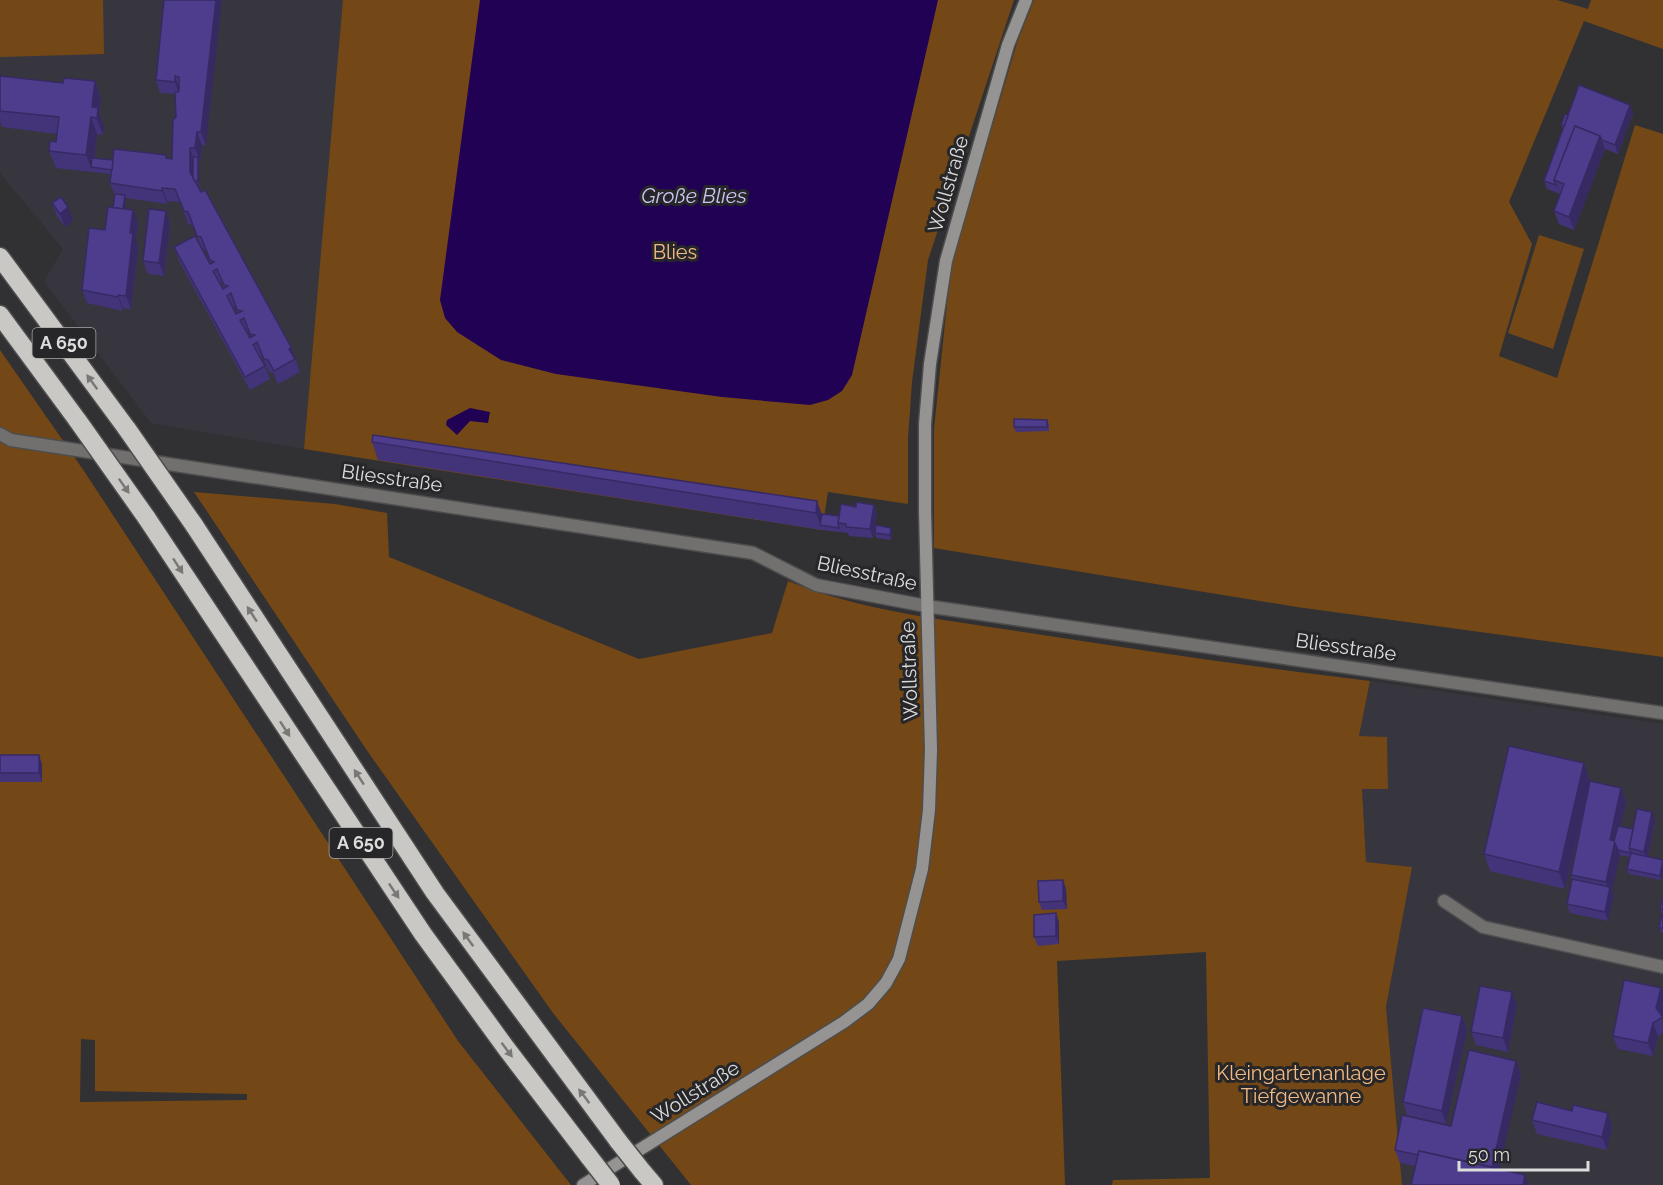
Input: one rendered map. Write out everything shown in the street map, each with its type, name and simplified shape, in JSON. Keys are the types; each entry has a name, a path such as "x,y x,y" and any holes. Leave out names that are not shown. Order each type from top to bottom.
{"highway":[{"name":"A 650","path":"0,257 127,429 194,525 435,893 619,1142 654,1185"},
{"name":"A 650","path":"0,315 146,518 423,934 611,1185"}],"street":[{"name":"Wollstraße","path":"583,1185 844,1022 868,1004 886,983 899,959 921,870 928,810 931,750 926,606 925,424 930,364 946,261 1008,45 1026,0"},
{"name":"Bliesstraße","path":"0,434 10,440 112,457 753,553 816,585 926,606 1663,713"},
{"path":"1444,901 1482,927 1663,967"}],"shaded area":[{"path":"0,0 346,0 340,134 304,449 151,423 44,281 63,249 0,173"},
{"path":"1370,681 1663,724 1663,1185 1402,1185 1386,1007 1412,867 1366,862 1362,789 1388,789 1387,737 1359,736"}],"green space":[{"path":"0,0 103,0 104,54 0,57"},
{"name":"Blies","path":"343,0 1014,0 928,260 912,382 908,438 908,504 828,492 822,530 304,449"},
{"path":"1034,0 1557,0 1588,9 1591,0 1663,0 1663,49 1584,21 1509,202 1532,244 1499,356 1557,378 1635,125 1663,134 1663,657 1297,607 934,548 934,429 951,265 1017,43"},
{"path":"1539,235 1584,249 1553,349 1508,333"},
{"path":"0,350 84,471 458,1041 571,1185 0,1185","holes":["81,1039 95,1040 95,1091 247,1094 247,1100 80,1102"]},
{"name":"Kleingartenanlage Tiefgewanne","path":"194,492 335,504 387,513 389,557 639,659 772,633 788,581 844,600 934,618 1196,658 1370,681 1359,736 1387,737 1388,789 1362,789 1366,862 1412,867 1386,1007 1402,1185 1112,1185 1113,1180 1210,1178 1206,952 1057,961 1065,1185 691,1185 553,1013 368,752"}],"water":[{"name":"Große Blies","path":"480,0 938,0 852,375 842,391 828,400 810,405 722,397 556,374 501,360 457,332 445,318 440,300"},
{"path":"470,408 490,412 488,423 470,421 457,435 446,425 447,420"}],"building":[{"path":"164,0 216,0 201,132 197,132 195,148 190,148 190,172 201,192 205,190 291,347 289,349 295,359 274,371 268,360 264,359 257,342 253,345 265,366 245,377 174,247 195,236 210,264 214,262 210,260 201,237 197,236 188,212 184,211 175,189 162,188 162,191 110,183 114,149 166,155 166,158 172,159 173,120 176,117 175,93 179,91 179,77 175,76 175,82 156,80","holes":["217,269 224,285 228,286 223,289 213,271","231,293 237,310 242,311 236,314 227,296","244,318 250,334 255,335 250,338 240,320"]},
{"path":"0,76 63,83 64,78 95,81 92,107 98,108 97,118 91,117 86,155 49,151 50,141 56,142 59,117 0,111"},
{"path":"1579,85 1630,105 1615,145 1575,126 1554,180 1556,185 1544,181"},
{"path":"1565,114 1568,115 1564,126 1561,125"},
{"path":"1575,126 1600,136 1569,217 1554,211 1564,184 1554,180"},
{"path":"193,157 198,157 198,181 193,178"},
{"path":"92,158 113,160 112,170 91,167"},
{"path":"115,194 125,195 123,209 113,208"},
{"path":"61,197 68,207 60,214 52,203"},
{"path":"108,207 133,210 130,233 133,233 126,296 118,295 118,297 82,290 89,228 105,230"},
{"path":"149,209 166,211 159,263 143,261"},
{"path":"1014,419 1047,420 1047,427 1014,427"},
{"path":"373,435 817,501 816,513 372,442"},
{"path":"856,502 874,505 870,529 846,527 846,524 838,523 841,504 856,507"},
{"path":"822,514 839,516 839,528 820,525"},
{"path":"876,525 891,528 890,535 875,533"},
{"path":"1509,746 1584,763 1559,872 1484,854"},
{"path":"0,755 39,755 39,773 0,773"},
{"path":"1590,781 1621,788 1610,840 1615,841 1606,882 1571,875"},
{"path":"1637,809 1652,812 1644,852 1629,848"},
{"path":"1618,826 1633,829 1629,848 1631,853 1618,850 1614,841"},
{"path":"1631,853 1663,860 1660,876 1627,869"},
{"path":"1572,879 1610,887 1605,912 1567,904"},
{"path":"1063,880 1063,901 1039,902 1038,881"},
{"path":"1056,913 1056,936 1034,937 1034,915"},
{"path":"1662,914 1663,928 1659,928"},
{"path":"1624,980 1661,988 1656,1008 1663,1017 1653,1023 1648,1043 1613,1036"},
{"path":"1480,986 1512,992 1503,1038 1471,1032"},
{"path":"1423,1008 1462,1016 1442,1111 1403,1102"},
{"path":"1469,1050 1516,1061 1492,1167 1419,1151 1418,1155 1395,1150 1402,1115 1451,1126"},
{"path":"1537,1102 1572,1111 1573,1105 1608,1113 1602,1137 1532,1120"},
{"path":"1419,1151 1525,1175 1523,1185 1411,1185"}]}
